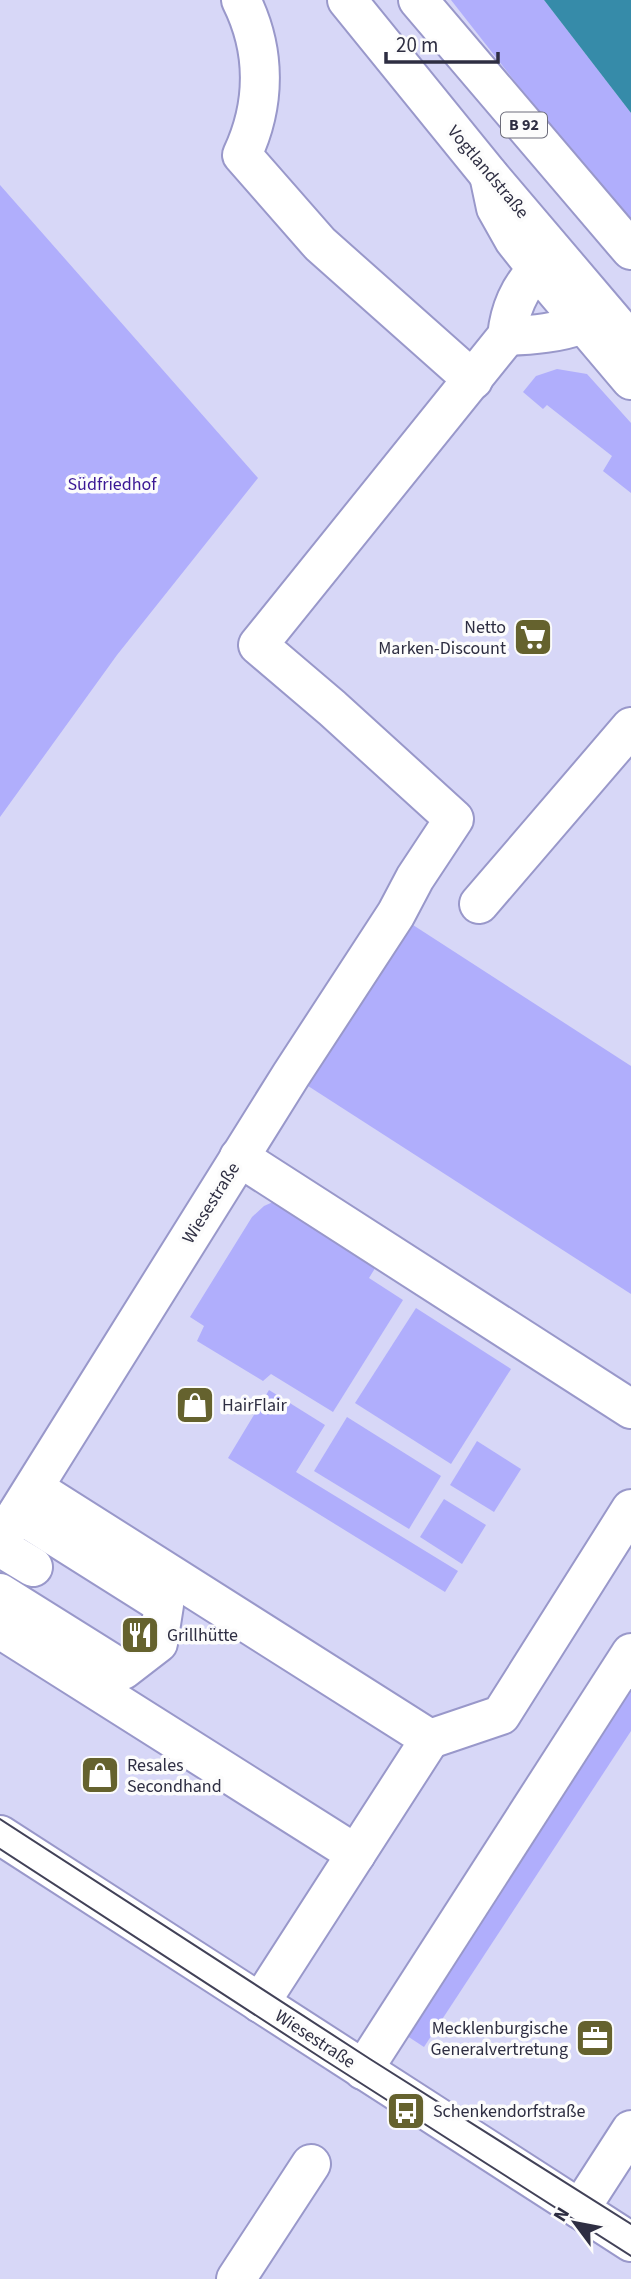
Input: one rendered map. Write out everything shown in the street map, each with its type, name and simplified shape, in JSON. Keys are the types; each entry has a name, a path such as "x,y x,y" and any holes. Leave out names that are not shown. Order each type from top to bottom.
{"street":[{"path":"241,0 256,40 261,82 258,109 242,155 320,244 472,380 507,336 514,302 537,269"},
{"name":"Vogtlandstraße","path":"347,0 489,175 631,342"},
{"name":"B 92","path":"418,0 631,250"},
{"path":"489,175 496,208 514,240 631,380"},
{"path":"507,336 553,333 583,324"},
{"name":"Wiesestraße","path":"17,1514 454,818 258,645 472,380"},
{"path":"480,904 631,727"},
{"path":"239,1157 631,1409"},
{"path":"260,2003 430,1739 501,1715 631,1509"},
{"path":"0,1593 123,1670 158,1643 164,1605 17,1514"},
{"path":"17,1514 430,1739"},
{"path":"0,1547 33,1567"},
{"path":"0,1629 356,1854"},
{"path":"363,2070 631,1653"},
{"name":"Wiesestraße","path":"0,1835 631,2242"},
{"path":"580,2209 631,2130"},
{"path":"236,2279 311,2164"}],"green space":[{"path":"451,0 544,0 631,113 631,219 534,106"},
{"name":"Südfriedhof","path":"0,185 258,478 117,655 0,817"},
{"path":"557,369 587,374 631,423 631,493 603,471 612,456 547,405 543,409 523,392 536,376"},
{"path":"396,914 631,1066 631,1294 291,1075"},
{"path":"282,1198 385,1252 369,1278 403,1300 333,1412 271,1374 263,1381 197,1341 204,1326 190,1317 252,1217 264,1206"},
{"path":"416,1308 511,1369 451,1464 355,1403"},
{"path":"269,1390 325,1425 296,1472 458,1571 445,1592 228,1458"},
{"path":"347,1417 441,1476 409,1529 314,1471"},
{"path":"477,1441 521,1469 494,1512 450,1485"},
{"path":"444,1499 486,1525 462,1564 420,1537"},
{"path":"631,1681 631,1731 424,2047 401,2032"}],"shaded area":[{"path":"544,0 631,0 631,113"}],"tram line":[{"path":"0,1819 370,2059 631,2224"},
{"path":"0,1849 631,2256"}],"place":[{"name":"Netto Marken-Discount","path":"533,637"},
{"name":"HairFlair","path":"195,1405"},
{"name":"Grillhütte","path":"140,1635"},
{"name":"Resales Secondhand","path":"100,1775"},
{"name":"Mecklenburgische Generalvertretung","path":"595,2038"},
{"name":"Schenkendorfstraße","path":"406,2111"}]}
